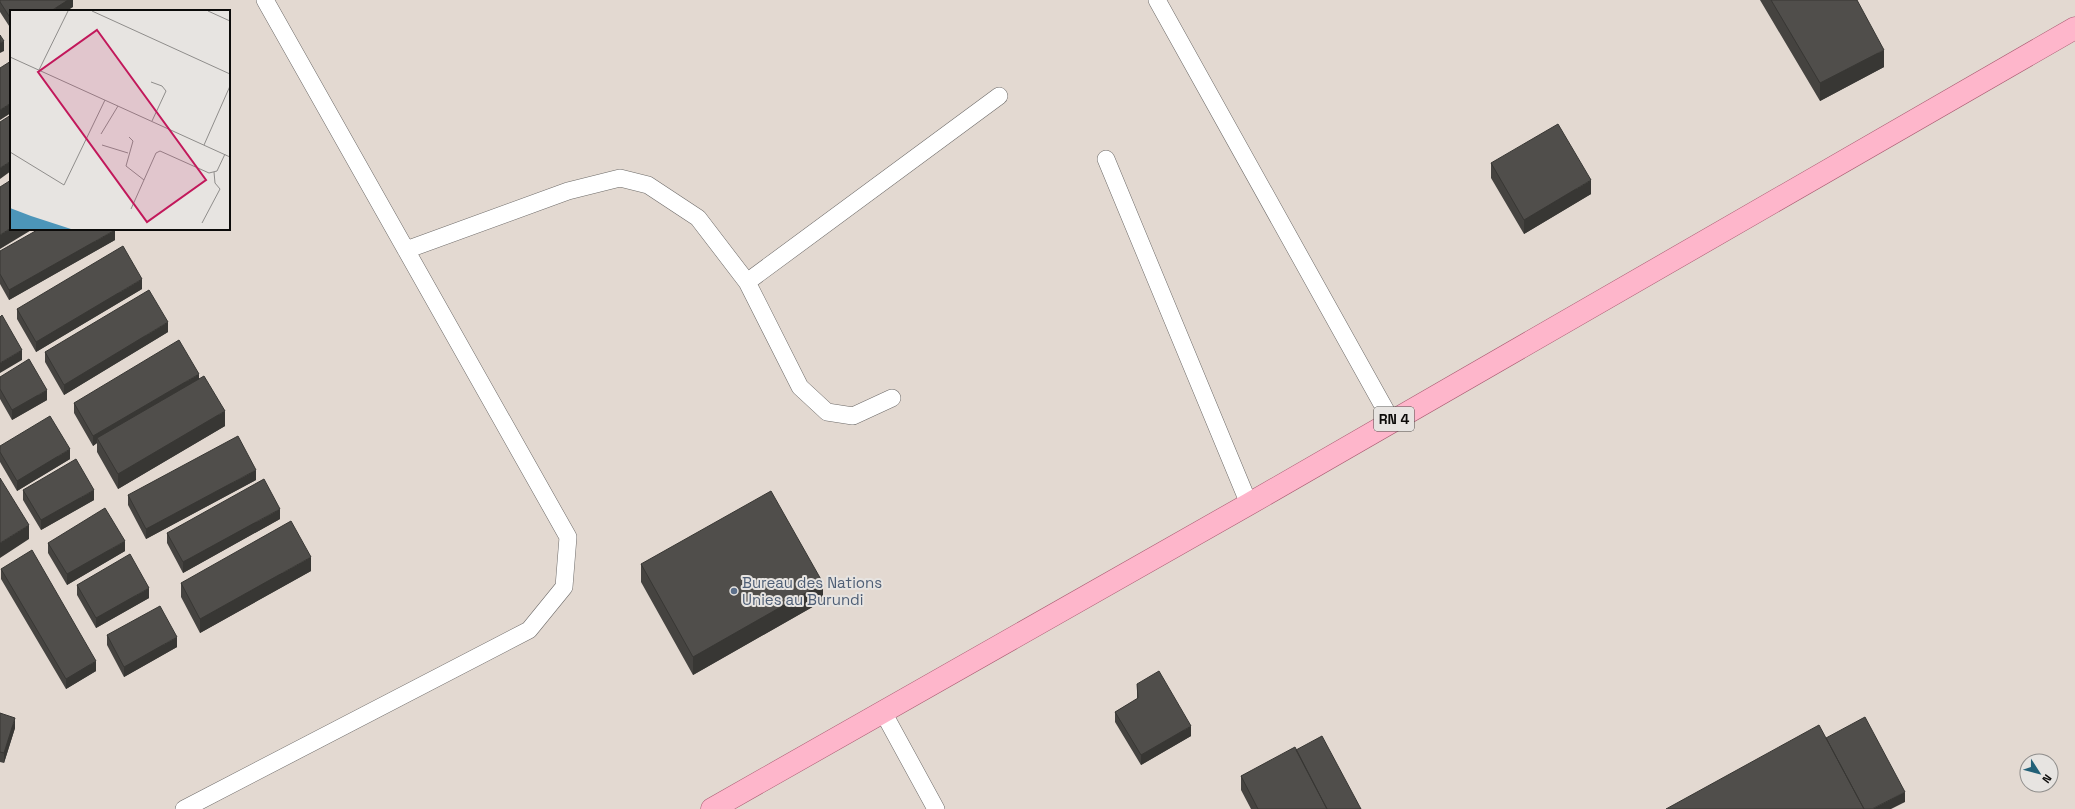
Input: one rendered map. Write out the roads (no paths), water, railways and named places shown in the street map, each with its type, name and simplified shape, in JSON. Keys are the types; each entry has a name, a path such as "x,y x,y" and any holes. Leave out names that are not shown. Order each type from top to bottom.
{"main road":[{"name":"RN 4","path":"712,809 1249,504 1391,420 2075,28"}],"lane":[{"path":"184,809 529,630 564,587 568,537 265,0"},
{"path":"1157,0 1391,420"},
{"path":"747,282 998,96"},
{"path":"1106,159 1249,504"},
{"path":"406,250 568,191 620,178 648,185 698,218 747,282 800,387 827,412 853,416 892,398"},
{"path":"883,712 936,809"}],"place":[{"name":"Bureau des Nations Unies au Burundi","path":"734,591"}]}
